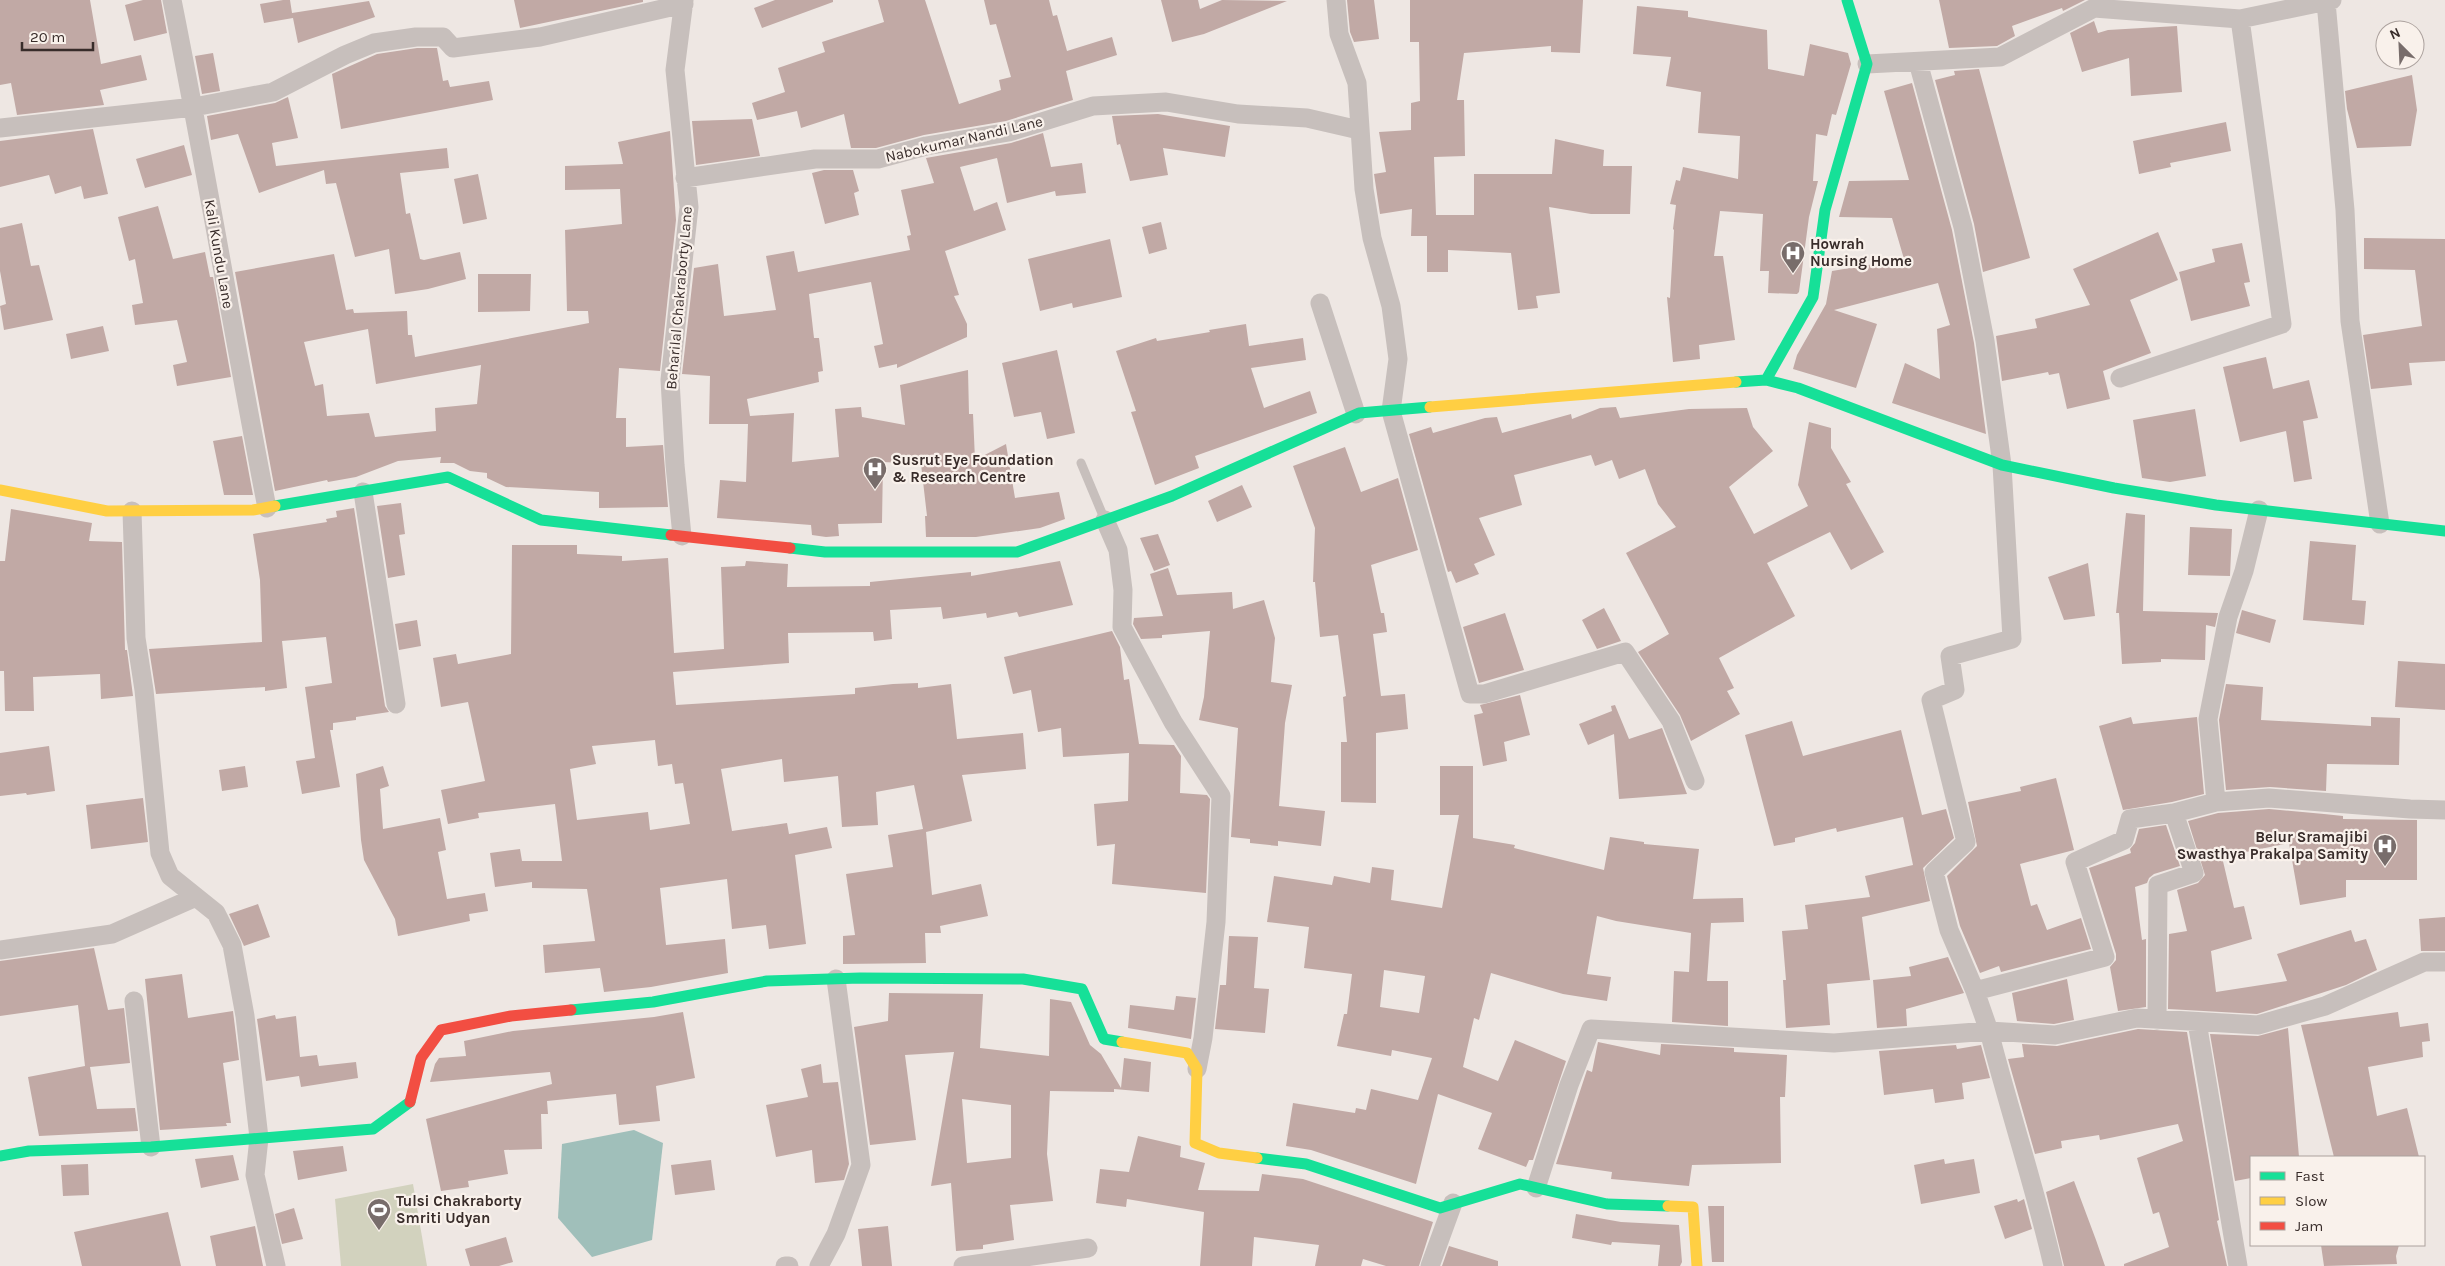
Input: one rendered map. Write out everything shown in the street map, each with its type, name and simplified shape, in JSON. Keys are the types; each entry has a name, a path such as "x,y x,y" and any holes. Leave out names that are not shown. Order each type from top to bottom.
{"main road":[{"path":"1766,380 1812,298 1825,210 1867,64 1847,0"},
{"path":"0,490 107,511 253,510 448,477 541,520 825,552 1017,552 1172,496 1356,414 1766,380 1798,388 2002,465 2114,488 2259,510 2445,532"},
{"path":"0,1156 29,1151 151,1147 373,1129 410,1104 422,1058 441,1030 511,1016 654,1002 767,981 1023,979 1082,989 1104,1039 1187,1053 1197,1069 1195,1143 1219,1153 1306,1164 1440,1208 1520,1184 1607,1204 1693,1207 1697,1266"}],"street":[{"name":"Kali Kundu Lane","path":"172,0 194,107 213,223 267,508"},
{"path":"1336,0 1339,34 1357,83 1365,199 1372,238 1391,306 1398,359 1390,410 1470,694 1484,694 1625,652 1671,720 1695,781"},
{"path":"1867,64 2000,58 2094,8 2240,20 2329,1 2345,210 2350,321 2380,524"},
{"path":"0,128 194,107 273,92 374,42 416,37 443,37 453,48 540,37 684,2"},
{"name":"Beharilal Chakraborty Lane","path":"682,536 675,465 670,380 689,207 675,70 684,2"},
{"path":"2120,378 2282,324 2240,20"},
{"path":"1918,62 1963,227 1985,341 2002,465 2012,639 1950,656 1955,690 1931,700 1966,842 1934,872 1949,930 1975,990 1989,1032 2011,1119 2043,1222 2053,1266"},
{"name":"Nabokumar Nandi Lane","path":"685,178 815,159 878,158 926,146 1009,132 1093,106 1166,102 1238,114 1307,118 1359,130"},
{"path":"1320,303 1356,414"},
{"path":"363,492 396,704"},
{"path":"2216,802 2208,719 2228,617 2244,571 2259,510"},
{"path":"132,511 136,638 144,690 160,852 170,876 216,913 232,945 245,1016 259,1138 255,1175 276,1266"},
{"path":"1105,520 1118,550 1123,590 1122,627 1172,722 1221,796 1216,922 1204,1038 1197,1069"},
{"path":"1975,990 2105,957 2075,862 2124,840 2130,819 2174,813 2216,802 2269,798 2445,810"},
{"path":"2157,1020 2158,885 2194,873 2174,813"},
{"path":"0,950 112,934 196,896"},
{"path":"1536,1188 1569,1086 1591,1029 1834,1044 1989,1032 2054,1035 2137,1018 2258,1025 2325,1006 2424,962 2445,962"},
{"path":"819,1266 836,1234 861,1165 836,979"},
{"path":"134,1001 151,1147"},
{"path":"2197,1022 2238,1266"},
{"path":"1430,1266 1453,1203"},
{"path":"963,1266 1088,1248"}],"lane":[{"path":"1081,463 1105,520"}],"green space":[{"name":"Tulsi Chakraborty Smriti Udyan","path":"413,1184 427,1266 341,1266 335,1199"}],"water":[{"path":"634,1130 663,1143 652,1240 592,1257 558,1218 562,1144"}],"building":[{"path":"0,0 90,0 101,64 141,55 147,80 100,90 104,105 17,115 11,83 0,85"},
{"path":"143,0 161,0 167,33 134,41 125,5"},
{"path":"290,0 292,13 369,1 375,17 298,43 293,18 264,23 260,4"},
{"path":"514,0 643,0 643,2 520,28"},
{"path":"775,0 833,0 833,2 762,28 754,8"},
{"path":"878,0 925,0 959,104 1001,90 999,80 1011,77 996,24 990,25 984,0 1049,0 1053,16 1057,15 1067,51 1112,37 1117,55 1066,71 1073,100 1006,121 924,135 876,148 851,148 844,114 801,128 797,111 757,120 752,103 785,92 778,68 825,52 822,42 884,22"},
{"path":"1161,0 1198,0 1200,9 1222,0 1287,1 1204,34 1172,42"},
{"path":"1347,0 1374,0 1379,39 1354,42 1350,32"},
{"path":"1410,0 1583,0 1580,53 1551,52 1551,46 1464,53 1457,100 1464,100 1465,156 1434,157 1436,215 1474,215 1474,174 1552,174 1555,139 1604,150 1603,166 1632,166 1630,214 1591,214 1549,207 1560,293 1536,296 1538,308 1518,310 1511,253 1448,250 1448,272 1427,272 1427,236 1411,236 1412,209 1380,214 1374,174 1386,172 1379,132 1411,130 1411,103 1420,101 1419,42 1410,42"},
{"path":"1939,0 2085,0 2063,11 2062,8 2012,26 2015,36 1997,46 1949,48"},
{"path":"1637,6 1688,11 1688,17 1767,30 1768,69 1804,76 1810,44 1848,53 1851,64 1836,115 1832,114 1827,136 1816,134 1813,181 1818,181 1809,217 1799,292 1797,294 1768,293 1769,271 1760,271 1763,214 1720,211 1714,256 1723,256 1735,340 1699,345 1700,359 1673,362 1667,297 1670,298 1676,205 1670,204 1676,180 1680,181 1683,167 1738,179 1740,136 1698,133 1701,92 1666,86 1671,57 1633,54"},
{"path":"2094,21 2098,33 2108,30 2177,26 2182,92 2131,96 2129,58 2082,72 2070,33"},
{"path":"417,48 437,48 443,81 448,80 450,87 489,81 493,100 341,129 332,74 377,54"},
{"path":"213,53 220,91 202,94 195,56"},
{"path":"1979,69 2030,258 1983,272 1974,224 1935,80 1955,75 1954,71"},
{"path":"2412,75 2417,110 2411,146 2357,148 2347,109 2345,91"},
{"path":"1912,83 1952,230 1974,343 1986,434 1892,403 1905,363 1940,379 1937,329 1950,325 1938,283 1834,310 1877,324 1856,388 1793,369 1797,355 1826,304 1832,271 1904,259 1892,218 1839,217 1849,181 1909,180 1884,91"},
{"path":"288,97 298,138 272,143 276,166 447,148 449,168 400,173 406,214 410,213 420,259 424,260 460,252 466,279 428,289 395,294 389,249 355,257 336,183 326,184 324,170 259,193 238,134 211,140 207,116 275,103"},
{"path":"1158,114 1230,126 1225,157 1163,148 1168,175 1130,181 1120,144 1117,145 1112,116"},
{"path":"752,119 760,156 696,165 692,121"},
{"path":"2226,122 2231,151 2170,163 2171,167 2139,174 2133,141"},
{"path":"93,129 108,194 84,199 81,186 55,194 49,175 0,187 0,141"},
{"path":"670,131 676,220 660,371 619,368 616,418 626,418 626,447 663,445 668,507 599,508 599,492 506,487 487,478 487,473 470,471 454,463 440,463 441,457 398,461 356,477 328,482 327,480 275,491 235,272 334,254 346,310 353,309 354,313 407,311 408,335 412,335 415,357 589,323 588,311 567,311 565,230 622,224 620,189 565,190 565,166 623,164 618,142","holes":["368,329 376,384 481,365 477,404 435,408 436,431 375,437 369,413 327,416 323,384 315,386 304,342"]},
{"path":"1043,133 1051,167 1082,163 1086,193 1056,196 1055,191 1007,203 997,158 960,167 974,211 997,202 1006,230 945,251 959,295 954,296 967,324 967,337 897,368 897,364 879,368 874,346 883,344 871,282 809,294 814,338 819,338 823,371 818,372 819,382 747,399 750,416 794,413 792,462 839,457 835,409 861,407 862,417 905,425 900,385 968,370 969,414 973,414 975,460 1006,444 1015,498 1059,492 1065,519 1040,528 976,537 926,537 925,516 927,516 921,464 883,462 882,523 838,524 839,536 826,537 812,535 811,525 717,518 720,480 746,482 748,424 709,424 710,376 682,374 694,268 718,264 724,316 776,310 766,256 794,251 798,272 910,250 907,236 911,235 901,190 934,183 926,158 1011,143"},
{"path":"184,145 192,175 145,188 136,159"},
{"path":"824,170 853,170 859,191 854,193 859,215 825,224 812,173"},
{"path":"478,174 487,219 463,224 454,179"},
{"path":"158,206 173,259 205,252 210,277 213,277 231,377 177,386 173,365 187,362 177,320 135,325 132,305 143,303 135,259 129,261 118,217"},
{"path":"1161,222 1167,249 1149,254 1142,227"},
{"path":"22,223 31,266 39,265 53,320 4,330 0,306 6,304 0,271 0,228"},
{"path":"2158,232 2178,280 2130,300 2151,353 2103,371 2110,399 2067,409 2059,373 2049,375 2048,372 2002,381 1996,336 2037,328 2035,319 2090,305 2073,269"},
{"path":"2364,238 2445,239 2445,361 2409,363 2412,385 2371,389 2363,335 2422,326 2415,270 2364,269"},
{"path":"1110,239 1122,297 1073,308 1072,303 1040,311 1028,259"},
{"path":"2242,243 2250,282 2244,283 2250,306 2191,321 2179,272 2215,262 2212,249"},
{"path":"478,274 531,274 530,311 478,312"},
{"path":"1246,324 1249,346 1303,338 1306,360 1251,368 1264,408 1310,391 1317,413 1195,456 1199,468 1155,485 1131,412 1136,411 1116,351 1156,338 1157,341"},
{"path":"103,326 109,351 71,359 66,334"},
{"path":"1057,350 1075,433 1047,439 1041,412 1014,417 1002,363"},
{"path":"2266,357 2273,389 2309,380 2318,418 2303,421 2312,479 2294,482 2286,431 2240,442 2223,367"},
{"path":"1616,407 1620,418 1689,409 1747,408 1753,427 1773,451 1729,487 1754,534 1808,506 1798,485 1809,422 1831,428 1831,448 1851,482 1846,484 1884,552 1851,570 1830,532 1767,563 1795,616 1719,658 1734,688 1727,691 1740,714 1691,741 1680,715 1638,652 1669,634 1626,553 1676,527 1658,504 1645,469 1619,479 1612,460 1595,466 1591,455 1514,475 1522,505 1479,518 1495,555 1474,564 1479,574 1456,583 1451,571 1448,572 1447,569 1409,434 1431,427 1433,433 1485,418 1497,417 1502,433 1571,414 1572,419 1600,408"},
{"path":"2195,409 2206,476 2170,482 2142,478 2133,420"},
{"path":"242,436 253,495 224,495 213,441"},
{"path":"1345,447 1361,492 1398,478 1418,550 1371,565 1387,632 1373,634 1381,696 1405,694 1408,729 1376,733 1376,803 1341,802 1341,742 1347,742 1343,697 1346,696 1338,635 1320,637 1315,582 1313,582 1315,528 1293,466"},
{"path":"1242,485 1252,507 1217,522 1208,501"},
{"path":"401,503 405,534 399,535 405,575 388,578 377,506"},
{"path":"354,508 385,706 389,712 333,723 333,730 330,730 340,787 302,794 296,761 315,758 305,687 332,683 326,637 282,641 287,688 265,691 265,687 156,694 149,649 262,642 260,580 253,534 327,522 326,519 337,517 336,511"},
{"path":"11,509 92,523 89,541 122,542 125,650 127,650 133,696 101,699 100,674 33,677 34,711 5,711 4,671 0,671 0,561 5,561"},
{"path":"2126,513 2145,515 2143,611 2218,613 2215,627 2206,625 2205,660 2161,659 2161,662 2122,664 2119,613 2116,613"},
{"path":"2190,527 2232,529 2230,576 2188,575"},
{"path":"1158,534 1170,565 1154,571 1140,538"},
{"path":"2310,541 2356,545 2352,600 2366,601 2364,625 2303,620"},
{"path":"512,545 577,545 577,554 622,556 622,561 668,558 674,653 724,649 721,567 745,566 746,561 788,564 787,587 870,586 870,582 971,572 971,576 1060,561 1073,605 1019,617 1017,612 987,618 986,613 943,619 941,607 890,610 892,639 874,641 873,632 788,633 789,663 673,672 676,705 855,694 855,688 893,684 918,683 918,688 951,684 957,739 1023,733 1026,769 962,775 972,821 926,832 932,895 981,884 988,916 940,926 941,933 925,933 926,963 843,964 843,936 855,935 846,874 893,867 888,835 923,829 914,785 876,792 878,825 842,827 838,776 784,782 782,759 721,769 732,831 787,823 789,834 827,827 832,848 795,855 806,944 769,949 766,925 732,929 727,879 660,888 666,945 725,939 728,973 651,987 604,992 600,968 545,973 543,945 595,941 587,889 532,888 532,882 495,887 490,853 520,849 522,861 562,861 555,804 478,813 479,818 448,824 441,790 485,781 468,702 441,707 433,658 456,654 458,664 511,654","holes":["655,740 658,766 672,764 675,784 683,783 690,824 650,830 648,812 577,820 570,769 596,764 592,746"]},
{"path":"2088,563 2095,616 2064,620 2048,577"},
{"path":"1168,568 1177,595 1232,592 1233,609 1264,600 1275,638 1271,682 1292,685 1285,723 1279,806 1325,811 1321,846 1278,841 1278,846 1250,843 1250,839 1231,837 1238,728 1199,720 1204,697 1210,631 1162,635 1162,638 1141,639 1133,624 1134,618 1163,616 1150,574"},
{"path":"1604,608 1621,641 1597,649 1582,620"},
{"path":"2242,610 2276,620 2270,643 2236,633"},
{"path":"1505,613 1524,670 1479,683 1463,627"},
{"path":"417,620 421,646 399,650 395,624"},
{"path":"1112,631 1120,647 1124,680 1129,679 1139,744 1174,745 1181,756 1180,793 1207,795 1210,799 1206,893 1112,884 1115,844 1097,846 1094,804 1128,801 1129,753 1063,757 1061,728 1038,732 1031,690 1013,694 1004,657"},
{"path":"2398,661 2445,664 2445,710 2395,707"},
{"path":"2226,684 2263,687 2261,720 2371,726 2371,717 2400,718 2399,765 2327,764 2326,791 2270,787 2226,790 2219,720"},
{"path":"1520,695 1530,735 1504,742 1507,761 1483,766 1474,715 1483,713 1480,705"},
{"path":"1615,705 1629,739 1662,728 1687,794 1619,799 1614,734 1588,745 1579,724 1612,711 1611,706"},
{"path":"2131,717 2133,724 2197,717 2204,794 2172,802 2123,810 2099,726"},
{"path":"1792,721 1803,756 1901,730 1922,815 1946,809 1954,838 1923,868 1930,901 1862,917 1870,980 1827,984 1830,1025 1786,1028 1783,980 1786,980 1782,931 1808,929 1805,905 1870,897 1865,876 1913,865 1903,817 1837,832 1836,828 1795,838 1795,842 1774,846 1745,735"},
{"path":"49,746 55,791 0,796 0,753"},
{"path":"245,766 248,787 222,791 219,770"},
{"path":"383,766 389,786 380,789 383,829 440,818 446,850 438,852 447,899 485,893 488,911 469,914 470,921 398,936 395,919 364,860 361,840 356,774"},
{"path":"1440,766 1473,766 1473,838 1515,845 1514,848 1604,870 1610,837 1644,842 1644,844 1699,849 1693,899 1743,898 1744,922 1711,923 1707,981 1728,981 1728,1026 1672,1022 1674,971 1689,972 1691,933 1616,921 1597,916 1587,974 1611,977 1607,1001 1563,994 1491,973 1479,1020 1474,1018 1463,1067 1498,1081 1515,1040 1566,1061 1533,1160 1529,1160 1526,1167 1478,1149 1492,1113 1438,1094 1416,1184 1311,1150 1286,1146 1293,1103 1355,1113 1356,1108 1366,1110 1371,1089 1418,1100 1432,1058 1392,1050 1391,1056 1337,1046 1344,1014 1347,1014 1352,974 1304,968 1309,927 1267,922 1274,876 1332,885 1334,876 1370,883 1372,867 1394,870 1391,900 1442,908 1459,815 1440,815","holes":["1384,970 1425,976 1419,1013 1380,1007"]},
{"path":"2056,778 2074,850 2020,864 2031,906 2037,904 2047,930 2081,918 2091,949 2001,972 1999,966 1980,973 1960,926 1947,876 1977,846 1968,802 2021,791 2020,787"},
{"path":"143,798 148,842 91,849 86,805"},
{"path":"2269,809 2343,816 2343,819 2417,820 2417,880 2346,880 2346,897 2300,905 2289,843 2222,857 2234,908 2244,906 2252,939 2211,951 2216,992 2287,981 2277,954 2351,930 2355,942 2366,939 2377,970 2346,985 2257,1014 2168,1009 2169,934 2187,931 2177,890 2198,883 2205,875 2188,821 2218,813"},
{"path":"2166,825 2180,866 2154,874 2147,883 2135,887 2142,940 2146,939 2146,1007 2118,1011 2110,967 2116,960 2116,954 2089,868 2131,853 2130,849 2135,843 2139,829"},
{"path":"258,904 270,937 244,946 229,914"},
{"path":"2445,917 2445,951 2421,951 2419,919"},
{"path":"1229,936 1258,937 1254,988 1269,989 1265,1033 1215,1029 1220,985 1226,985"},
{"path":"94,948 108,1010 124,1008 130,1063 90,1067 97,1109 135,1108 138,1131 39,1136 28,1077 85,1066 78,1005 0,1016 0,961"},
{"path":"1948,957 1964,993 1906,1009 1907,1026 1877,1028 1873,980 1911,976 1909,967"},
{"path":"182,974 188,1018 233,1011 239,1060 223,1063 231,1123 226,1123 227,1126 160,1130 145,979"},
{"path":"2067,979 2074,1020 2054,1024 2017,1021 2012,993"},
{"path":"889,993 983,994 980,1048 1049,1056 1050,999 1071,1002 1090,1045 1101,1054 1121,1088 1124,1058 1151,1062 1149,1092 1114,1089 1114,1092 1050,1091 1047,1154 1053,1201 1010,1205 1014,1240 983,1245 983,1249 956,1251 951,1183 931,1186 954,1052 905,1055 916,1140 870,1145 854,1027 888,1021","holes":["962,1099 1011,1105 1011,1158 967,1163"]},
{"path":"1176,996 1196,998 1191,1039 1128,1028 1130,1005 1174,1010"},
{"path":"683,1012 695,1078 656,1086 660,1121 619,1125 616,1094 547,1101 548,1114 541,1114 542,1149 504,1150 508,1174 468,1181 469,1187 441,1191 426,1119 552,1084 550,1072 430,1082 435,1064 439,1058 466,1056 464,1041 513,1031 654,1017"},
{"path":"2398,1012 2400,1027 2428,1023 2430,1041 2422,1042 2423,1057 2368,1067 2377,1116 2407,1108 2419,1156 2334,1156 2301,1025"},
{"path":"275,1015 276,1019 296,1016 300,1057 317,1055 319,1066 356,1062 358,1078 301,1087 299,1076 266,1081 257,1019"},
{"path":"2288,1028 2299,1156 2250,1156 2250,1178 2235,1181 2210,1034 2258,1036"},
{"path":"2138,1029 2187,1032 2219,1220 2217,1221 2227,1266 2124,1266 2124,1264 2169,1247 2159,1212 2153,1214 2137,1158 2183,1141 2178,1124 2100,1140 2099,1135 2061,1141 2062,1148 2035,1154 2008,1059 2024,1057 2022,1044 2057,1046"},
{"path":"1598,1042 1660,1055 1661,1044 1734,1048 1734,1052 1787,1055 1785,1097 1780,1097 1781,1163 1692,1165 1689,1186 1611,1179 1612,1172 1556,1164 1587,1070 1592,1072"},
{"path":"1956,1045 1957,1049 1981,1045 1990,1078 1962,1083 1964,1099 1935,1103 1933,1089 1884,1095 1879,1051"},
{"path":"821,1064 823,1083 838,1082 849,1164 844,1180 815,1183 812,1150 776,1157 766,1105 808,1097 801,1069"},
{"path":"1138,1136 1181,1146 1180,1157 1205,1163 1198,1190 1259,1191 1262,1174 1303,1179 1433,1222 1419,1266 1386,1266 1363,1259 1361,1266 1315,1266 1319,1245 1254,1237 1252,1266 1200,1266 1204,1212 1127,1199 1126,1207 1096,1203 1100,1169 1129,1172"},
{"path":"343,1146 347,1171 298,1180 293,1151"},
{"path":"233,1155 239,1180 201,1188 195,1159"},
{"path":"1944,1159 1945,1164 1974,1159 1980,1193 1921,1204 1914,1165"},
{"path":"711,1160 715,1190 675,1195 671,1165"},
{"path":"88,1164 89,1195 63,1196 61,1165"},
{"path":"2074,1181 2105,1266 2064,1266 2046,1192"},
{"path":"2017,1199 2018,1202 2024,1199 2032,1229 2005,1239 1994,1206"},
{"path":"1708,1206 1724,1206 1724,1262 1712,1262"},
{"path":"294,1208 303,1239 282,1244 275,1214"},
{"path":"168,1212 181,1266 82,1266 74,1232"},
{"path":"1576,1214 1621,1222 1679,1225 1682,1262 1680,1266 1658,1266 1660,1245 1612,1242 1611,1245 1572,1238"},
{"path":"255,1226 263,1266 216,1266 210,1236"},
{"path":"888,1226 892,1266 862,1266 858,1229"},
{"path":"506,1237 513,1262 499,1266 470,1266 465,1249"},
{"path":"1449,1246 1498,1261 1498,1266 1442,1266"},
{"path":"2321,1246 2399,1246 2396,1256 2397,1264 2324,1266"}],"traffic: fast":[{"path":"1766,380 1813,297 1825,210 1867,64 1847,0"},
{"path":"1736,382 1766,380 1798,388 2002,465 2114,488 2216,505 2445,531"},
{"path":"790,548 825,552 1017,552 1172,496 1359,413 1430,407"},
{"path":"275,506 448,477 541,520 671,535"},
{"path":"571,1010 653,1002 767,981 860,978 1023,979 1082,989 1104,1039 1122,1042"},
{"path":"0,1156 29,1151 151,1147 373,1129 410,1102"},
{"path":"1257,1158 1306,1164 1440,1208 1520,1184 1607,1204 1668,1206"}],"traffic: slow":[{"path":"1430,407 1736,382"},
{"path":"0,490 107,511 253,510 275,506"},
{"path":"1122,1042 1187,1053 1197,1069 1195,1143 1219,1153 1257,1158"},
{"path":"1668,1206 1693,1207 1697,1266"}],"traffic: jam":[{"path":"671,535 790,548"},
{"path":"410,1102 421,1058 441,1030 511,1016 571,1010"}],"place":[{"name":"Howrah Nursing Home","path":"1793,274"},
{"name":"Susrut Eye Foundation & Research Centre","path":"875,490"},
{"name":"Belur Sramajibi Swasthya Prakalpa Samity","path":"2385,867"},
{"name":"Tulsi Chakraborty Smriti Udyan","path":"379,1231"}]}
